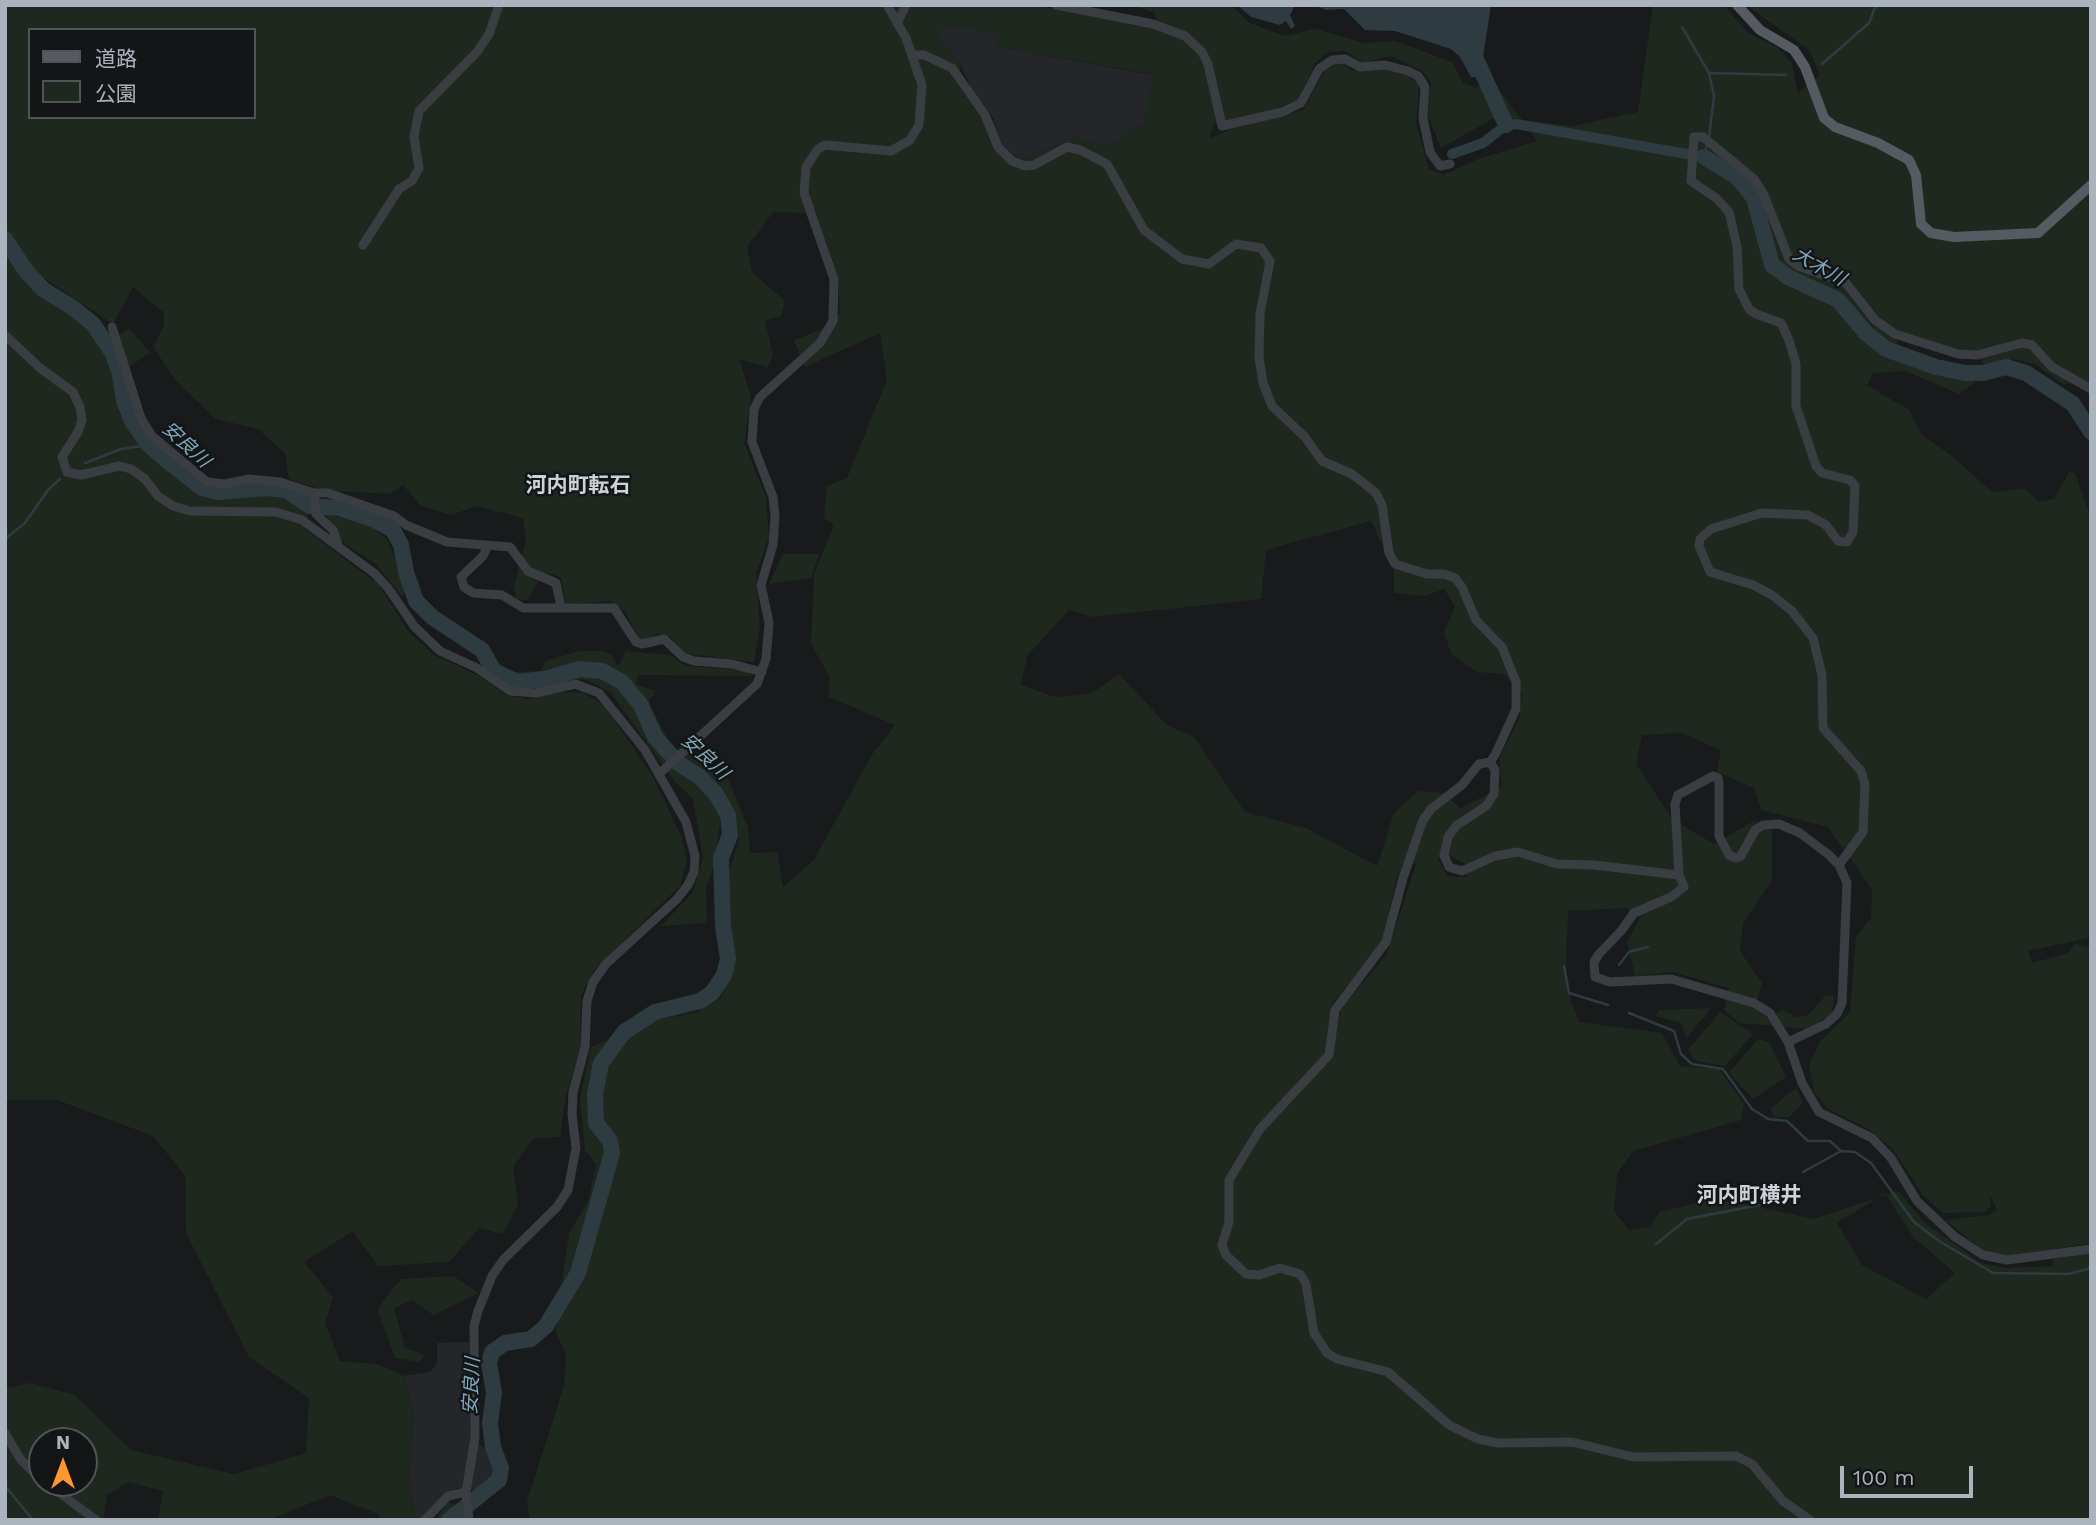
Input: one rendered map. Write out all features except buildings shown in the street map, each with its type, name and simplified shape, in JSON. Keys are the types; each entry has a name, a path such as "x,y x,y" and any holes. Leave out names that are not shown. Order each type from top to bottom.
{"main road":[{"path":"1737,5 1760,30 1794,50 1805,67 1824,118 1835,127 1878,143 1909,160 1916,175 1921,224 1931,233 1954,237 2038,233 2091,185"}],"street":[{"path":"363,245 399,189 412,181 419,168 414,137 419,111 477,52 489,34 499,5"},
{"path":"662,771 757,684 762,672 769,644 769,623 761,585 773,545 775,516 774,497 752,442 754,409 761,397 820,343 833,321 834,279 804,193 806,167 818,149 825,145 880,152 900,147 910,140 919,125 923,99 913,55 887,5"},
{"path":"897,23 906,5"},
{"path":"1056,5 1153,23 1185,36 1202,52 1208,64 1222,126 1282,112 1301,103 1319,69 1332,60 1345,59 1360,67 1385,65 1408,71 1418,76 1425,87 1423,118 1430,152 1440,166 1450,164"},
{"path":"913,55 924,55 952,68 985,115 998,147 1012,161 1025,166 1034,165 1067,147 1080,150 1107,164 1144,230 1182,259 1209,264 1236,244 1261,248 1270,261 1260,314 1259,357 1263,383 1272,406 1305,437 1322,461 1352,474 1376,493 1382,505 1389,553 1395,564 1405,569 1454,578 1462,587 1476,620 1502,647 1516,682 1518,700 1509,730 1490,762 1496,781 1494,794 1486,806 1456,826 1448,837 1444,855 1449,867 1462,871 1495,856 1518,852 1557,864 1594,865 1679,875"},
{"path":"1839,865 1863,832 1866,784 1861,771 1823,728 1822,675 1813,638 1792,611 1772,594 1753,585 1710,572 1699,546 1700,539 1711,529 1762,513 1808,515 1826,525 1838,541 1847,542 1853,532 1855,486 1850,480 1822,473 1816,466 1796,405 1796,364 1789,340 1781,323 1749,309 1740,289 1737,246 1728,212 1716,198 1691,181 1695,137 1703,137 1754,179 1764,195 1789,259 1798,266 1846,283 1875,320 1895,334 1958,354 1977,355 2022,343 2032,345 2052,367 2091,389"},
{"path":"112,327 141,418 152,436 207,482 225,484 250,479 281,482 314,497 328,493 394,516 406,525 447,542 510,547 528,571 556,583 560,589 561,607"},
{"path":"5,335 40,368 73,392 80,407 82,420 78,432 62,457 67,472 81,475 119,466 131,469 173,506 190,511 289,514 339,547 388,588 427,640 448,656 477,668 494,682 522,694 575,684 599,693 662,771 693,841 694,872 677,899 606,964 593,982 587,1001 585,1047 573,1092 572,1114 576,1148 568,1190 556,1207 498,1268 474,1326 475,1438 466,1495 469,1517"},
{"path":"314,497 316,514 333,530 339,547"},
{"path":"488,545 483,556 461,577 464,587 473,593 502,595 523,608 614,608 636,642 642,645 664,639 682,657 694,661 732,664 762,672"},
{"path":"1490,762 1479,764 1462,785 1431,809 1423,820 1396,901 1386,942 1335,1010 1329,1055 1260,1129 1229,1180 1229,1222 1222,1245 1226,1255 1245,1275 1259,1275 1280,1268 1300,1274 1306,1284 1314,1334 1327,1353 1336,1359 1388,1373 1449,1425 1463,1433 1498,1443 1581,1444 1633,1457 1736,1456 1752,1464 1783,1501 1810,1520"},
{"path":"1788,1042 1826,1024 1837,1014 1842,1003 1848,896 1839,865 1800,833 1779,824 1763,825 1755,830 1741,856 1736,858 1729,855 1719,836 1719,784 1718,778 1713,776 1678,794 1675,804 1679,875 1684,887 1680,893 1634,913 1594,962 1595,977 1609,982 1671,979 1754,1003 1770,1013 1788,1042 1802,1083 1819,1112 1872,1138 1891,1158 1917,1201 1955,1237 1983,1255 2007,1260 2091,1249"},
{"path":"5,1433 21,1460 28,1466"},
{"path":"425,1520 448,1496 466,1495"},
{"path":"65,1497 96,1520"}],"shaded area":[{"path":"1237,5 1295,5 1290,15 1295,26 1291,29 1286,21 1280,25 1251,17"},
{"path":"1314,5 1491,5 1480,77 1471,77 1460,57 1451,49 1395,31 1365,30 1344,9 1326,10"},
{"path":"939,25 993,31 1000,47 1153,75 1145,122 1107,147 1075,137 1025,159 1005,151 995,121 972,90 961,65 938,37"},
{"path":"469,1342 471,1440 487,1449 494,1466 490,1483 474,1490 459,1488 450,1491 422,1520 415,1520 409,1476 414,1415 404,1376 430,1372 437,1363 437,1343"}],"green space":[{"path":"5,5 1034,5 1159,30 1155,13 1132,5 1232,5 1248,22 1284,36 1315,29 1364,43 1395,41 1452,62 1463,83 1478,88 1482,67 1522,120 1573,126 1638,112 1653,5 1724,5 1748,33 1777,47 1791,62 1798,93 1820,75 1809,50 1746,5 2091,5 2091,384 2063,384 2035,364 2013,359 1984,364 1976,351 1958,351 1897,333 1896,359 1976,382 1959,394 1905,371 1873,373 1867,385 1909,410 1923,436 1952,456 1992,492 2024,488 2039,502 2054,499 2069,472 2075,473 2091,519 2091,942 2088,938 2028,951 2032,963 2068,953 2075,944 2088,947 2091,952 2091,1243 2004,1257 1984,1251 1945,1220 1989,1215 1997,1209 1989,1193 1991,1206 1985,1212 1943,1213 1923,1195 1892,1148 1867,1128 1827,1108 1814,1091 1809,1065 1819,1043 1850,1012 1856,937 1871,918 1872,889 1828,827 1761,810 1754,788 1717,772 1721,750 1682,733 1642,735 1636,764 1672,819 1714,844 1754,821 1772,831 1772,880 1743,923 1740,951 1762,983 1755,1008 1768,1018 1783,1010 1796,1017 1808,1015 1825,996 1834,995 1832,1014 1808,1029 1739,1023 1724,1010 1729,988 1673,972 1635,976 1627,942 1640,918 1626,908 1568,911 1566,966 1571,1002 1579,1022 1662,1033 1680,1066 1719,1069 1744,1104 1741,1120 1633,1151 1617,1174 1614,1211 1629,1230 1650,1227 1660,1212 1717,1198 1813,1219 1877,1198 1837,1223 1862,1265 1926,1299 1955,1273 1913,1237 1886,1195 1898,1191 1925,1223 1981,1263 2005,1268 2053,1266 2052,1259 2091,1253 2091,1520 530,1520 527,1501 564,1386 566,1354 555,1330 568,1293 562,1280 569,1233 588,1201 596,1165 585,1150 580,1099 591,1047 656,1020 699,1012 721,997 733,965 729,874 739,839 732,814 721,818 713,868 706,887 707,923 661,926 693,892 703,857 693,799 676,783 610,692 587,680 571,679 536,686 510,672 540,671 546,661 579,651 603,651 611,655 618,667 626,651 669,655 686,666 742,670 754,676 637,675 636,684 656,691 648,702 673,748 697,755 725,772 748,827 750,853 777,852 783,887 814,860 871,756 895,725 829,697 829,676 811,644 814,574 834,524 824,519 827,486 847,478 887,380 880,333 805,367 794,340 820,330 840,313 838,275 815,210 806,213 773,212 747,247 752,272 785,301 781,316 765,321 773,355 768,367 739,359 751,397 744,443 766,497 769,537 756,574 760,627 754,662 683,653 670,637 657,633 649,639 639,639 625,611 610,601 566,604 561,577 547,573 539,580 528,600 516,599 514,586 526,540 523,518 477,506 451,515 420,505 403,485 390,494 323,490 289,479 285,453 258,429 216,419 177,382 153,347 164,326 164,313 133,287 113,324 44,278 40,293 86,323 112,368 120,414 145,452 206,496 286,496 309,511 305,529 378,584 408,631 434,655 479,676 506,695 528,699 558,692 583,693 603,704 652,775 682,838 687,860 680,886 594,970 581,995 580,1048 566,1095 560,1137 534,1138 513,1167 518,1204 503,1234 479,1228 449,1262 378,1266 353,1231 304,1262 333,1297 325,1323 340,1361 377,1364 404,1376 414,1415 409,1476 415,1520 378,1520 380,1515 330,1495 269,1520 158,1520 163,1491 128,1482 107,1495 103,1520 5,1520 5,1388 31,1383 75,1395 131,1450 234,1474 306,1453 309,1398 249,1357 186,1233 185,1176 153,1136 57,1100 5,1100","holes":["940,25 993,31 1000,47 1152,74 1145,122 1107,147 1075,137 1025,159 1005,151 995,121 980,117 958,85 961,65 938,37","1345,51 1363,63 1391,56 1422,71 1431,82 1428,116 1441,148 1492,119 1522,120 1537,141 1478,159 1444,175 1429,169 1416,124 1419,84 1406,75 1386,70 1352,71 1342,63 1334,64 1324,72 1303,110 1234,128 1209,139 1214,124 1298,100 1315,63 1328,52","1371,521 1394,569 1394,593 1425,596 1444,589 1455,606 1444,632 1451,653 1477,672 1504,674 1522,693 1520,717 1499,759 1502,786 1460,809 1444,793 1418,791 1394,813 1377,866 1306,828 1245,812 1194,737 1168,726 1119,674 1092,693 1055,697 1021,685 1027,656 1069,610 1093,617 1261,599 1266,550","1407,856 1416,864 1387,954 1341,1009 1335,1034 1328,1028 1332,1004 1382,943 1396,880","1451,856 1465,864 1467,877 1447,876 1438,859"]},
{"path":"129,328 150,352 129,367 117,336"},
{"path":"325,514 369,524 388,541 405,587 403,597 376,564 345,544"},
{"path":"783,554 819,554 811,578 769,584"},
{"path":"1711,1008 1686,1039 1681,1023 1655,1016 1659,1010"},
{"path":"1720,1012 1753,1034 1725,1066 1696,1061 1688,1050"},
{"path":"1758,1039 1769,1042 1786,1077 1753,1099 1729,1073"},
{"path":"1796,1088 1803,1103 1789,1117 1775,1117 1770,1109"},
{"path":"453,1276 479,1293 433,1315 413,1300 394,1308 405,1348 426,1355 419,1362 395,1358 377,1309 401,1279"},
{"path":"448,1502 458,1506 455,1520 435,1520"}],"waterway":[{"path":"1822,64 1869,23 1876,5"},
{"path":"1682,27 1709,73 1714,96 1709,138"},
{"name":"大木川","path":"1472,50 1506,125"},
{"path":"1709,73 1786,75"},
{"name":"大木川","path":"1452,154 1483,143 1506,125 1516,124 1704,157"},
{"path":"1704,157 1707,144"},
{"name":"大木川","path":"1704,157 1737,177 1754,198 1772,265 1788,277 1838,300 1866,333 1886,349 1936,367 1965,373 1983,373 2006,367 2026,373 2073,404 2091,432"},
{"name":"安良川","path":"5,239 26,271 44,290 93,324 112,352 119,370 124,401 133,423 149,445 166,460 202,488 218,492 267,488 286,490 310,506 339,508 375,520 393,530 401,545 406,572 416,601 432,617 482,650 494,671 517,682 545,679 580,669 602,671 622,682 641,705 655,737 678,763 700,777 716,794 728,815 730,835 721,858 723,926 728,959 724,975 712,993 700,1001 655,1012 624,1032 601,1063 595,1094 596,1123 610,1141 612,1153 578,1273 546,1326 531,1339 505,1343 492,1352 489,1363 494,1393 490,1423 493,1447 501,1468 499,1480 449,1520"},
{"path":"85,463 121,449 149,445"},
{"path":"5,539 25,523 48,490 60,479"},
{"path":"1619,965 1629,952 1648,947"},
{"path":"1564,966 1569,993 1608,1005"},
{"path":"1629,1013 1674,1031 1681,1054 1692,1064 1723,1069 1752,1109 1768,1119 1787,1121 1808,1141 1830,1141 1841,1151 1855,1152 1871,1163 1914,1222 1939,1241 1993,1273 2069,1274 2091,1268"},
{"path":"1803,1172 1841,1151"},
{"path":"1656,1244 1687,1219 1770,1203 1787,1193 1790,1183"},
{"path":"5,1486 33,1520"}],"district":[{"name":"河内町転石","path":"578,486"},
{"name":"河内町横井","path":"1749,1196"}]}
